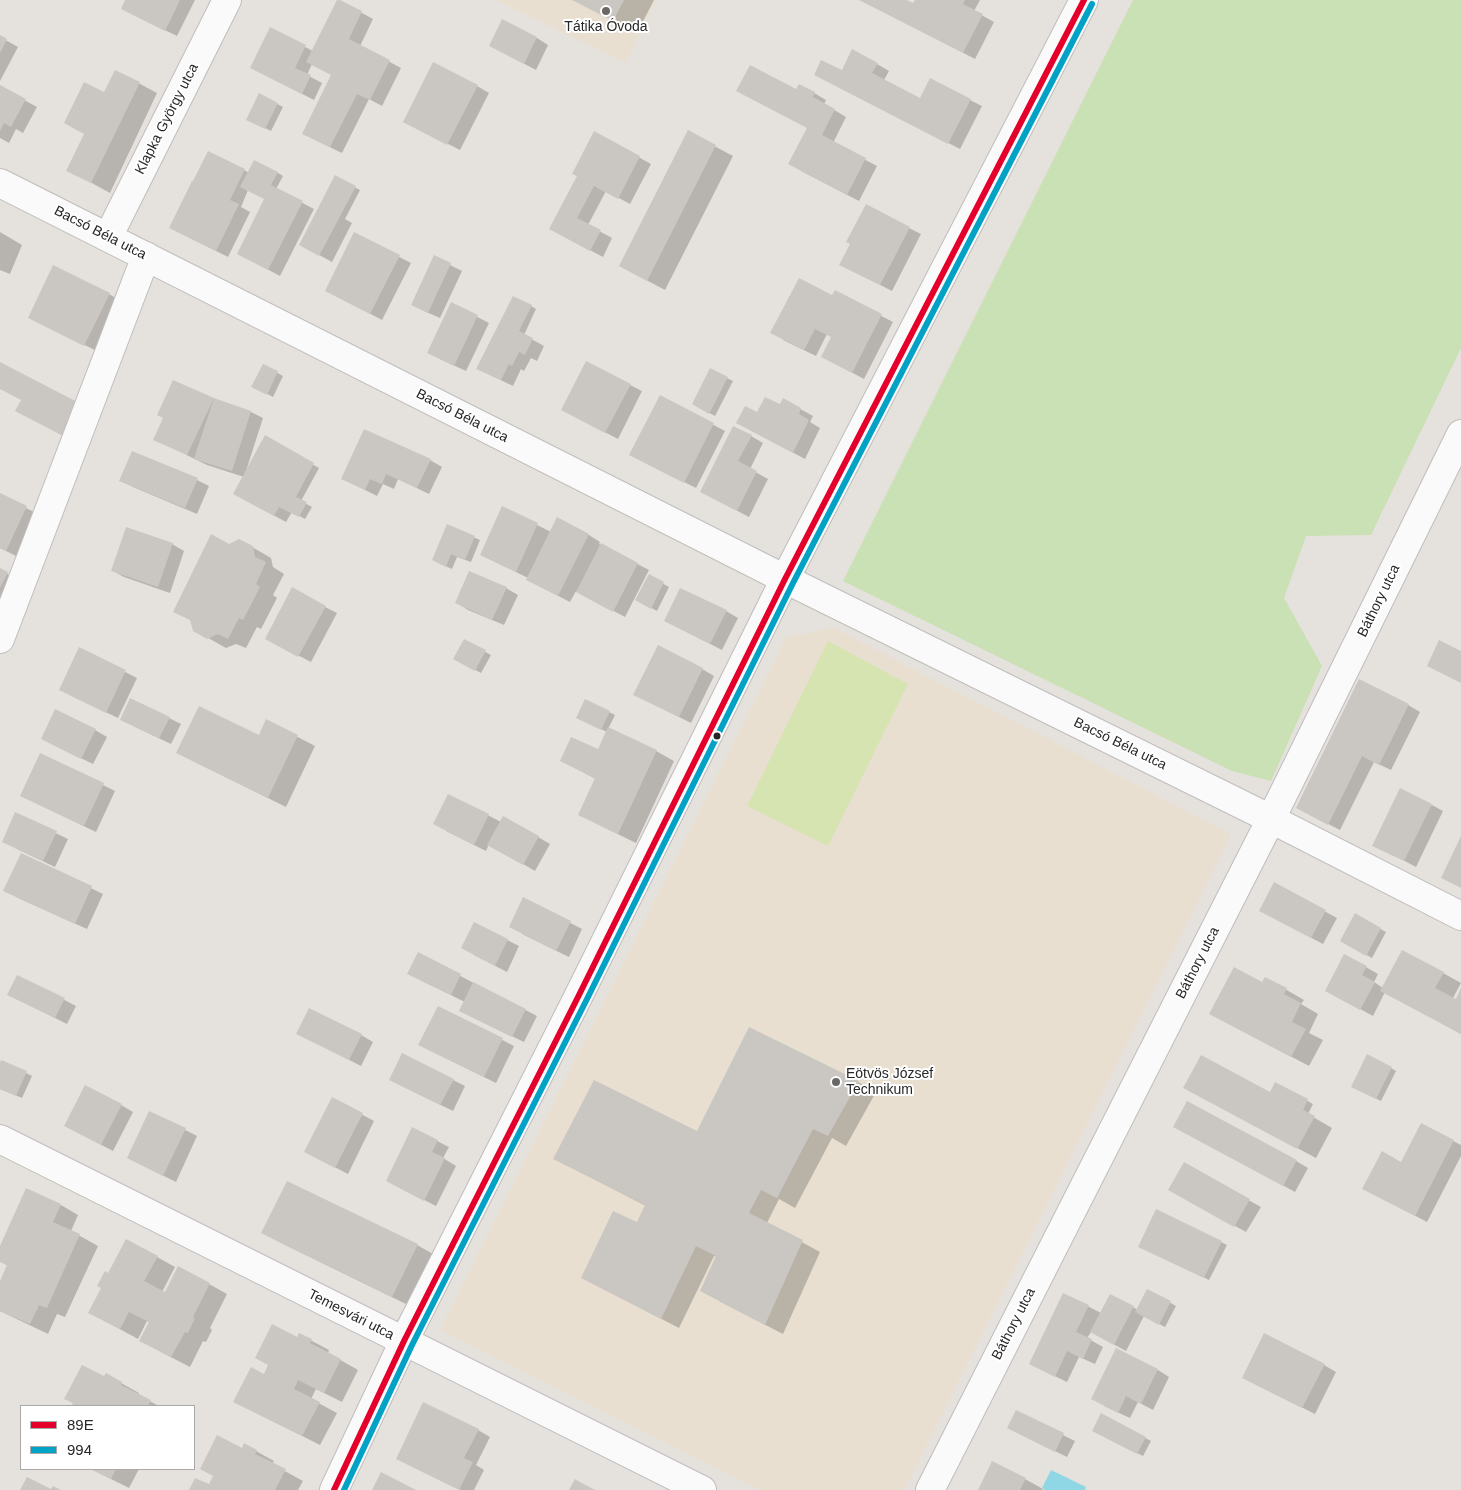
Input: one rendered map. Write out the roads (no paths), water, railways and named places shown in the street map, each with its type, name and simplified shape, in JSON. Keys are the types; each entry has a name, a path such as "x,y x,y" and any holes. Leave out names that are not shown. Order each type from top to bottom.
{"street":[{"name":"Klapka György utca","path":"108,237 227,0"},
{"path":"334,1490 404,1341 583,988 785,579 1084,0"},
{"name":"Bacsó Béla utca","path":"0,183 785,579 1271,819 1461,916"},
{"path":"0,639 146,256"},
{"name":"Báthory utca","path":"930,1490 1271,819 1461,434"},
{"name":"Temesvári utca","path":"0,1140 702,1490"}],"water":[{"path":"1051,1470 1086,1487 1085,1490 1045,1490 1042,1488"}],"place":[{"name":"Tátika Óvoda","path":"606,11"},
{"name":"Eötvös József Technikum","path":"836,1082"}]}
